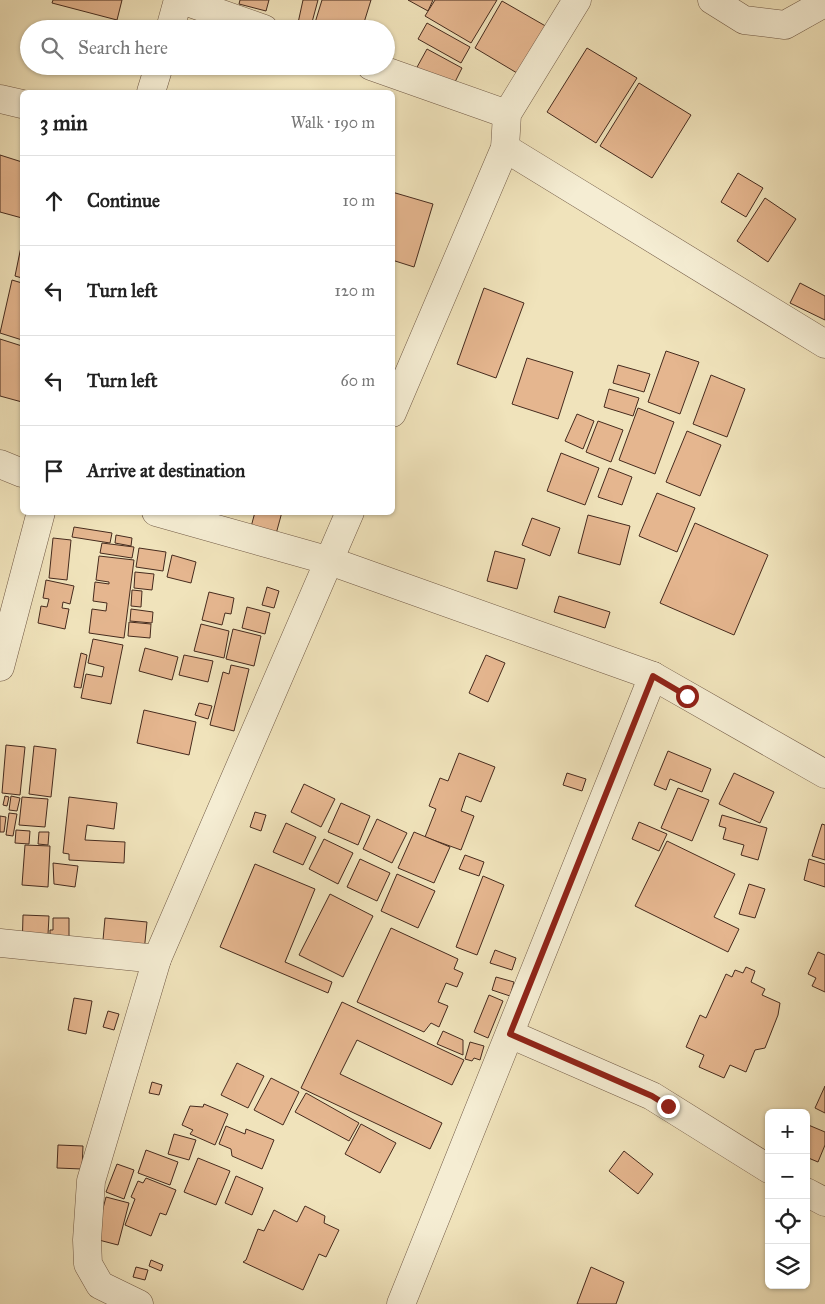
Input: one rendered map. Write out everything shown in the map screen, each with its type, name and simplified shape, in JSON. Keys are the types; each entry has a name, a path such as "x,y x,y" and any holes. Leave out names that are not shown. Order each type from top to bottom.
{"street":[{"path":"173,20 180,0 238,20"},
{"path":"395,406 505,148 507,114 577,0"},
{"path":"712,0 744,20 785,25 823,6"},
{"path":"395,74 507,114"},
{"path":"152,90 156,75"},
{"path":"0,99 20,104"},
{"path":"505,148 825,344"},
{"path":"0,464 20,472"},
{"path":"0,667 5,628 40,515"},
{"path":"167,515 330,561 653,676 825,774"},
{"path":"139,1304 99,1294 88,1264 87,1240 91,1181 157,959 349,515"},
{"path":"401,1304 653,676"},
{"path":"0,943 157,959"},
{"path":"510,1034 652,1096 765,1167"},
{"path":"810,1194 825,1202"}],"building":[{"path":"53,0 122,0 117,20 52,3"},
{"path":"240,0 269,0 266,11 239,4"},
{"path":"303,0 318,0 313,20 299,20"},
{"path":"322,0 371,0 365,20 316,20"},
{"path":"408,0 433,0 428,11"},
{"path":"435,0 497,0 471,43 425,16"},
{"path":"502,1 549,28 522,76 475,48"},
{"path":"427,23 470,47 461,63 418,39"},
{"path":"587,48 637,78 596,143 547,112"},
{"path":"427,49 462,68 452,88 416,69"},
{"path":"639,83 691,115 652,178 600,146"},
{"path":"0,155 20,161 20,217 0,212"},
{"path":"738,173 763,188 746,217 721,202"},
{"path":"395,193 433,204 414,267 395,261"},
{"path":"765,198 796,219 768,262 737,241"},
{"path":"20,252 20,277 15,276"},
{"path":"12,280 20,282 20,339 0,333"},
{"path":"800,283 825,296 825,320 790,303"},
{"path":"484,288 524,303 496,378 457,364"},
{"path":"0,339 20,345 20,401 0,396"},
{"path":"666,351 699,362 680,414 648,402"},
{"path":"527,358 573,372 558,419 512,404"},
{"path":"618,365 650,374 644,392 613,383"},
{"path":"711,375 745,389 727,437 693,424"},
{"path":"609,389 639,398 633,416 604,407"},
{"path":"638,408 674,422 655,474 619,460"},
{"path":"577,414 594,421 583,449 565,441"},
{"path":"598,421 623,430 611,462 586,452"},
{"path":"687,431 721,445 700,496 666,482"},
{"path":"561,453 599,468 585,505 547,491"},
{"path":"609,468 632,477 622,505 598,497"},
{"path":"657,493 695,508 677,552 639,536"},
{"path":"254,515 281,515 276,534 251,527"},
{"path":"588,515 630,526 620,565 578,553"},
{"path":"532,518 560,528 550,556 522,545"},
{"path":"695,523 768,555 734,635 660,603"},
{"path":"74,527 112,533 110,543 72,537"},
{"path":"116,535 132,538 131,546 115,543"},
{"path":"53,538 71,540 67,580 49,578"},
{"path":"102,543 134,547 132,558 100,553"},
{"path":"139,548 166,552 163,571 136,567"},
{"path":"495,551 525,559 517,589 487,581"},
{"path":"172,555 196,562 191,583 167,577"},
{"path":"99,556 134,560 124,638 89,633 92,609 106,611 107,603 93,601 95,582 109,584 109,582 96,580"},
{"path":"135,572 154,574 152,590 134,588"},
{"path":"46,580 74,586 70,604 63,602 62,608 69,609 65,629 38,623 41,606 47,607 49,599 43,598"},
{"path":"267,587 279,591 274,608 262,605"},
{"path":"132,590 142,591 141,607 131,606"},
{"path":"209,592 234,598 231,614 225,613 222,625 202,620"},
{"path":"559,596 610,612 605,628 554,612"},
{"path":"247,607 270,613 265,634 242,628"},
{"path":"131,609 153,612 152,623 130,621"},
{"path":"129,622 151,624 150,638 128,636"},
{"path":"201,624 229,631 224,658 194,651"},
{"path":"233,629 261,636 254,666 226,659"},
{"path":"93,639 123,645 111,704 81,698 86,674 102,677 104,667 88,663"},
{"path":"145,648 178,657 172,680 139,671"},
{"path":"81,653 87,655 81,688 74,687"},
{"path":"184,655 213,661 208,682 179,675"},
{"path":"486,655 505,663 488,702 469,693"},
{"path":"231,665 249,669 234,731 210,725 223,672 229,674"},
{"path":"199,703 212,706 208,719 195,715"},
{"path":"144,710 196,722 189,755 137,743"},
{"path":"6,745 25,747 20,795 2,793"},
{"path":"34,746 56,749 51,797 29,794"},
{"path":"668,751 711,769 702,792 670,779 666,790 654,785"},
{"path":"459,753 495,767 481,802 466,796 461,811 474,816 461,850 425,837 436,809 429,806 440,778 448,781"},
{"path":"567,773 586,779 582,791 563,785"},
{"path":"734,773 774,792 760,823 719,804"},
{"path":"304,784 335,799 321,827 291,812"},
{"path":"678,788 709,800 692,841 661,828"},
{"path":"5,796 9,797 7,806 3,805"},
{"path":"11,796 20,798 17,811 9,810"},
{"path":"22,797 48,799 45,827 19,825"},
{"path":"69,797 117,803 114,829 87,825 85,840 125,842 124,863 69,860 69,854 63,853"},
{"path":"341,803 370,816 358,845 328,832"},
{"path":"255,812 266,815 261,831 250,827"},
{"path":"9,813 17,814 13,836 6,835"},
{"path":"722,815 767,828 758,860 741,855 744,845 723,839 726,828 719,826"},
{"path":"0,816 6,817 4,832 0,832"},
{"path":"377,819 407,833 392,863 363,849"},
{"path":"639,822 667,834 659,851 632,839"},
{"path":"286,823 316,837 303,865 273,852"},
{"path":"822,824 825,825 825,860 812,856"},
{"path":"16,830 30,831 29,844 15,843"},
{"path":"39,832 49,832 48,845 38,844"},
{"path":"414,832 450,847 434,883 398,868"},
{"path":"324,839 353,853 338,884 309,869"},
{"path":"667,841 735,874 714,917 739,929 728,952 635,906"},
{"path":"25,845 50,846 48,887 22,885"},
{"path":"465,855 484,862 479,876 459,869"},
{"path":"360,859 390,873 377,901 347,887"},
{"path":"809,859 825,864 825,887 804,880"},
{"path":"53,863 78,866 75,887 54,884"},
{"path":"255,864 315,889 285,962 332,982 328,993 220,947"},
{"path":"397,874 435,891 418,928 381,911"},
{"path":"483,876 504,885 477,955 456,947"},
{"path":"749,884 765,889 755,918 739,914"},
{"path":"330,894 373,916 343,977 299,955"},
{"path":"23,915 49,916 47,953 22,952"},
{"path":"53,918 69,918 69,952 50,942"},
{"path":"105,918 147,922 144,952 103,940"},
{"path":"391,928 458,959 454,969 463,973 457,987 446,983 438,1002 448,1006 439,1027 431,1023 424,1032 357,1002"},
{"path":"495,950 516,958 512,970 490,963"},
{"path":"818,952 825,955 825,992 812,986 816,978 808,974"},
{"path":"746,967 755,971 751,982 765,989 762,995 780,1003 778,1015 765,1048 755,1050 746,1072 730,1065 724,1078 699,1067 704,1055 686,1047 700,1015 706,1018 726,974 732,977 735,970 743,973"},
{"path":"496,977 514,982 510,996 492,990"},
{"path":"489,995 503,1001 488,1038 474,1032"},
{"path":"74,998 92,1001 86,1034 68,1030"},
{"path":"342,1002 464,1060 452,1085 357,1040 340,1074 442,1123 430,1149 301,1088"},
{"path":"108,1011 119,1014 114,1030 103,1027"},
{"path":"443,1031 463,1040 463,1055 437,1044"},
{"path":"470,1042 484,1046 480,1060 474,1058 472,1061 465,1059"},
{"path":"237,1063 264,1076 248,1108 221,1095"},
{"path":"271,1078 299,1092 283,1125 254,1110"},
{"path":"152,1082 162,1085 159,1095 149,1093"},
{"path":"825,1086 825,1113 815,1108"},
{"path":"306,1093 359,1123 349,1141 295,1112"},
{"path":"204,1104 228,1114 215,1145 190,1134 193,1130 182,1125 190,1106 203,1107"},
{"path":"361,1124 396,1143 380,1173 345,1154"},
{"path":"226,1126 245,1134 246,1129 274,1140 262,1169 232,1156 231,1149 219,1144"},
{"path":"810,1126 825,1132 825,1145 818,1162 810,1159"},
{"path":"174,1134 196,1140 189,1160 168,1154"},
{"path":"58,1145 83,1146 82,1169 57,1168"},
{"path":"146,1150 178,1162 170,1185 138,1173"},
{"path":"624,1151 653,1174 638,1194 609,1171"},
{"path":"198,1158 230,1171 216,1205 184,1192"},
{"path":"117,1164 134,1170 124,1199 106,1192"},
{"path":"236,1176 263,1188 252,1215 225,1203"},
{"path":"146,1178 176,1190 166,1215 160,1213 151,1236 125,1225 135,1199 131,1197 138,1181 143,1183"},
{"path":"106,1197 129,1203 118,1245 95,1239"},
{"path":"305,1206 325,1216 324,1223 339,1230 326,1257 319,1254 303,1290 243,1262 246,1260 258,1229 264,1231 274,1210 297,1222"},
{"path":"151,1260 163,1265 161,1271 149,1266"},
{"path":"136,1267 148,1270 145,1280 133,1277"},
{"path":"591,1267 624,1282 616,1304 577,1304"}],"route":[{"path":"668,1106 652,1096 510,1034 653,676 687,696"}]}
